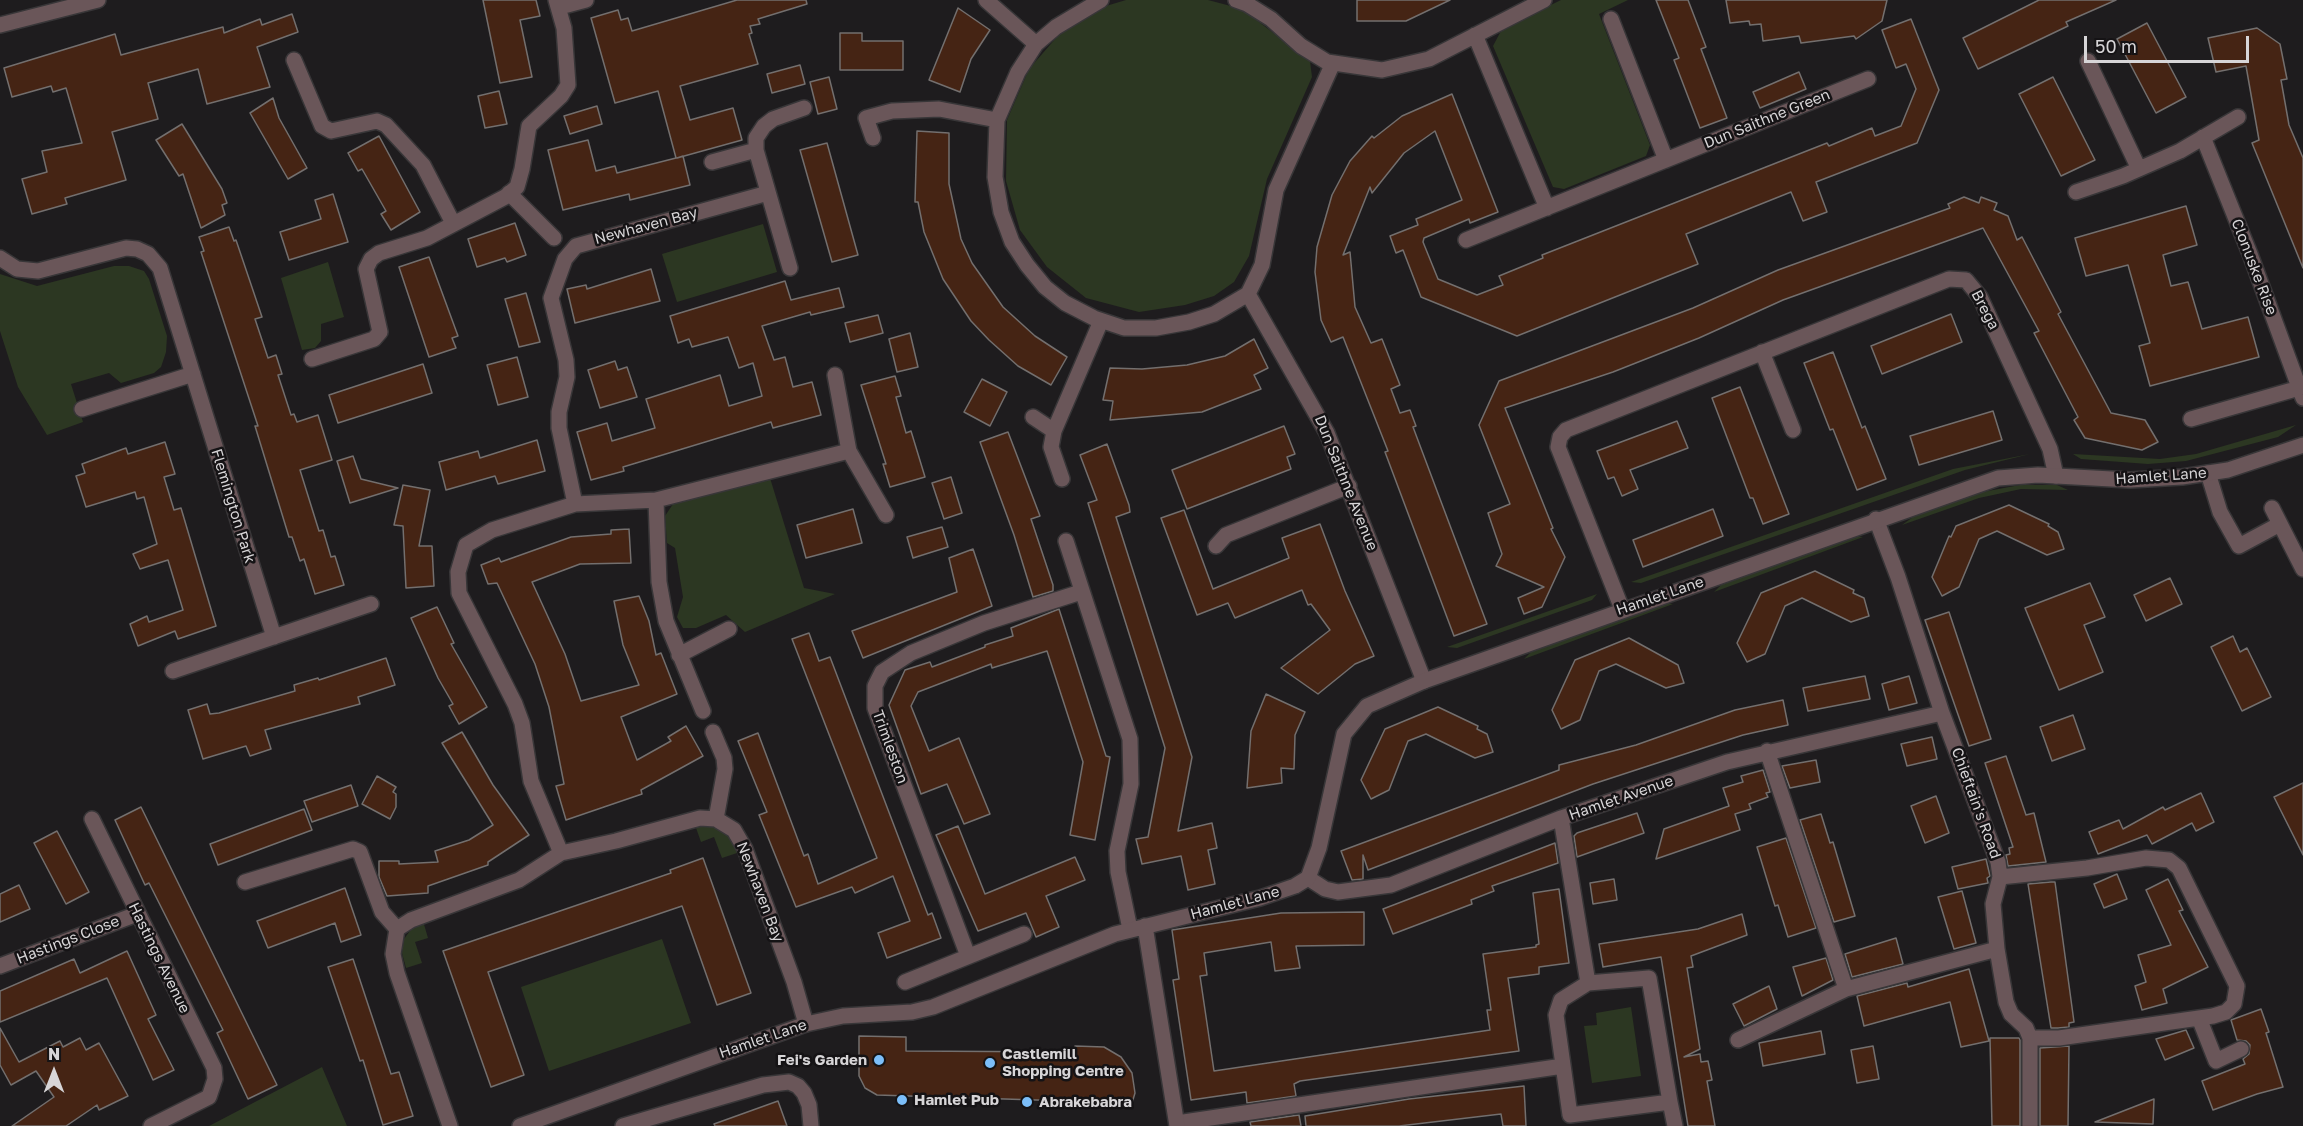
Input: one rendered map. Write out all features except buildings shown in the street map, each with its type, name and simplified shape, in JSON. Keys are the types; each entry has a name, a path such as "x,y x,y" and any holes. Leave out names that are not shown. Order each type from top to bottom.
{"street":[{"path":"0,25 98,0"},
{"path":"312,359 374,339 380,332 366,269 371,259 379,253 427,238 517,187 529,126 538,115 561,96 568,84 564,27 558,4 586,0"},
{"path":"986,0 1036,44"},
{"path":"1101,0 1056,27 1036,44 1014,80 997,120 995,177 1001,212 1012,242 1045,287 1065,303 1101,321 1124,328 1156,328 1189,322 1214,314 1248,294 1263,265 1276,190 1333,63"},
{"path":"1236,0 1271,19 1301,46 1333,63 1382,70 1429,59 1544,0"},
{"path":"1611,20 1666,160"},
{"path":"1475,35 1547,208"},
{"path":"294,60 322,126 331,131 377,121 386,125 423,165 453,224"},
{"path":"2088,61 2139,169"},
{"name":"Dun Saithne Green","path":"1466,240 1868,79"},
{"path":"790,268 756,150 756,138 764,126 773,119 804,108"},
{"path":"873,138 866,118 892,111 939,109 997,120"},
{"path":"2076,192 2139,169 2238,117"},
{"name":"Clonuske Rise","path":"2203,137 2302,391"},
{"path":"712,162 756,150"},
{"path":"509,193 554,238"},
{"name":"Newhaven Bay","path":"575,504 559,428 559,412 567,377 566,360 551,298 565,259 576,246 768,193"},
{"name":"Flemington Park","path":"0,258 17,269 38,271 126,249 137,249 148,254 160,268 274,637"},
{"name":"Brega","path":"1622,609 1558,447 1560,437 1575,425 1948,279 1966,280 1980,297 2050,449 2056,476"},
{"name":"Dun Saithne Avenue","path":"1248,294 1316,410 1349,486 1424,681"},
{"path":"1062,479 1051,447 1054,431 1101,321"},
{"path":"1762,352 1793,430"},
{"path":"82,409 193,374"},
{"path":"835,375 849,451 886,515"},
{"path":"2191,419 2302,391"},
{"path":"1033,417 1054,431"},
{"name":"Hamlet Lane","path":"520,1126 806,1024 843,1016 912,1012 933,1007 1138,927 1260,898 1295,886 1308,878 1319,848 1344,734 1366,706 1424,681 1876,519 1998,478 2056,476 2130,480 2208,473 2228,470 2303,445"},
{"path":"561,853 531,781 522,723 515,704 459,593 458,572 466,545 492,531 575,504 656,500 849,451"},
{"path":"2208,473 2220,513 2239,546 2280,524"},
{"path":"1216,546 1226,535 1349,486"},
{"path":"656,500 659,582 666,621 703,711"},
{"path":"2272,508 2303,569"},
{"name":"Chieftain's Road","path":"1876,519 1905,598 1942,712 1998,862 2000,877 1993,904 1997,949 2006,1002 2011,1014 2026,1028 2030,1038"},
{"path":"1066,541 1130,739 1131,784 1117,852 1118,872 1138,927 1177,1124 1563,1066"},
{"name":"Trimleston","path":"968,956 875,708 875,686 882,672 910,652 984,623 1082,592"},
{"path":"173,671 371,604"},
{"path":"679,655 729,629"},
{"name":"Hamlet Avenue","path":"1308,878 1325,889 1338,892 1391,885 1561,818 1767,751 1942,712"},
{"path":"396,929 411,920 519,880 561,853 700,818 716,819 725,770 724,758 713,732"},
{"path":"1767,751 1846,989"},
{"path":"1561,818 1588,984"},
{"name":"Hastings Avenue","path":"92,819 214,1068 216,1079 209,1097 151,1126"},
{"name":"Newhaven Bay","path":"716,819 734,830 746,849 794,982 806,1024"},
{"path":"245,882 353,849 360,852 382,912 396,929 393,954 397,973 450,1126"},
{"path":"2000,877 2087,868 2146,858 2169,860 2179,868 2237,986 2234,1004 2226,1012 2059,1038 2030,1038 2030,1126"},
{"name":"Hastings Close","path":"0,966 137,914"},
{"path":"905,982 1024,934"},
{"path":"1738,1040 1846,989 1997,949"},
{"path":"1670,1102 1570,1116 1556,1016 1561,1000 1588,984 1649,978 1675,1126"},
{"path":"2199,1018 2216,1061 2241,1049"},
{"path":"623,1126 763,1085 789,1082 798,1086 804,1093 809,1105 811,1126"}],"green space":[{"path":"1126,0 1208,0 1242,9 1310,61 1312,77 1267,179 1249,256 1234,282 1214,296 1185,305 1139,312 1086,298 1047,267 1020,230 1006,181 1007,120 1029,69 1063,30 1096,9"},
{"path":"1561,0 1628,0 1599,14 1650,145 1646,156 1564,189 1553,187 1493,46 1502,29"},
{"path":"763,224 777,272 677,302 662,254"},
{"path":"328,262 344,317 321,324 321,341 315,348 302,350 281,278"},
{"path":"114,266 129,266 144,271 149,279 167,336 166,352 161,367 154,373 121,383 109,373 71,384 83,422 47,435 18,387 0,331 0,274 37,286"},
{"path":"2296,425 2278,437 2186,461 2148,464 2081,459 2073,454 2160,459 2196,454"},
{"path":"2030,454 1965,470 1641,583 1631,582 1953,469"},
{"path":"770,478 804,588 835,594 745,632 726,615 696,628 683,628 677,617 683,597 675,548 667,543 665,516 673,504"},
{"path":"2020,485 2057,485 2068,490 2021,489 1979,498 1902,525 1913,517 1977,493"},
{"path":"1855,536 1863,537 1714,592 1721,585"},
{"path":"1597,594 1592,600 1457,648 1447,647"},
{"path":"1666,603 1673,604 1524,659 1531,652"},
{"path":"708,824 721,828 731,838 737,853 722,858 714,837 701,842 695,825"},
{"path":"423,921 428,938 415,942 422,963 406,968 402,953 404,939 412,928"},
{"path":"662,939 691,1023 549,1071 521,987"},
{"path":"1631,1007 1641,1076 1592,1083 1584,1026 1597,1025 1596,1013"},
{"path":"322,1067 347,1126 209,1126"}],"place":[{"name":"Fei's Garden","path":"879,1060"},
{"name":"Castlemill Shopping Centre","path":"990,1063"},
{"name":"Hamlet Pub","path":"902,1100"},
{"name":"Abrakebabra","path":"1027,1102"}]}
